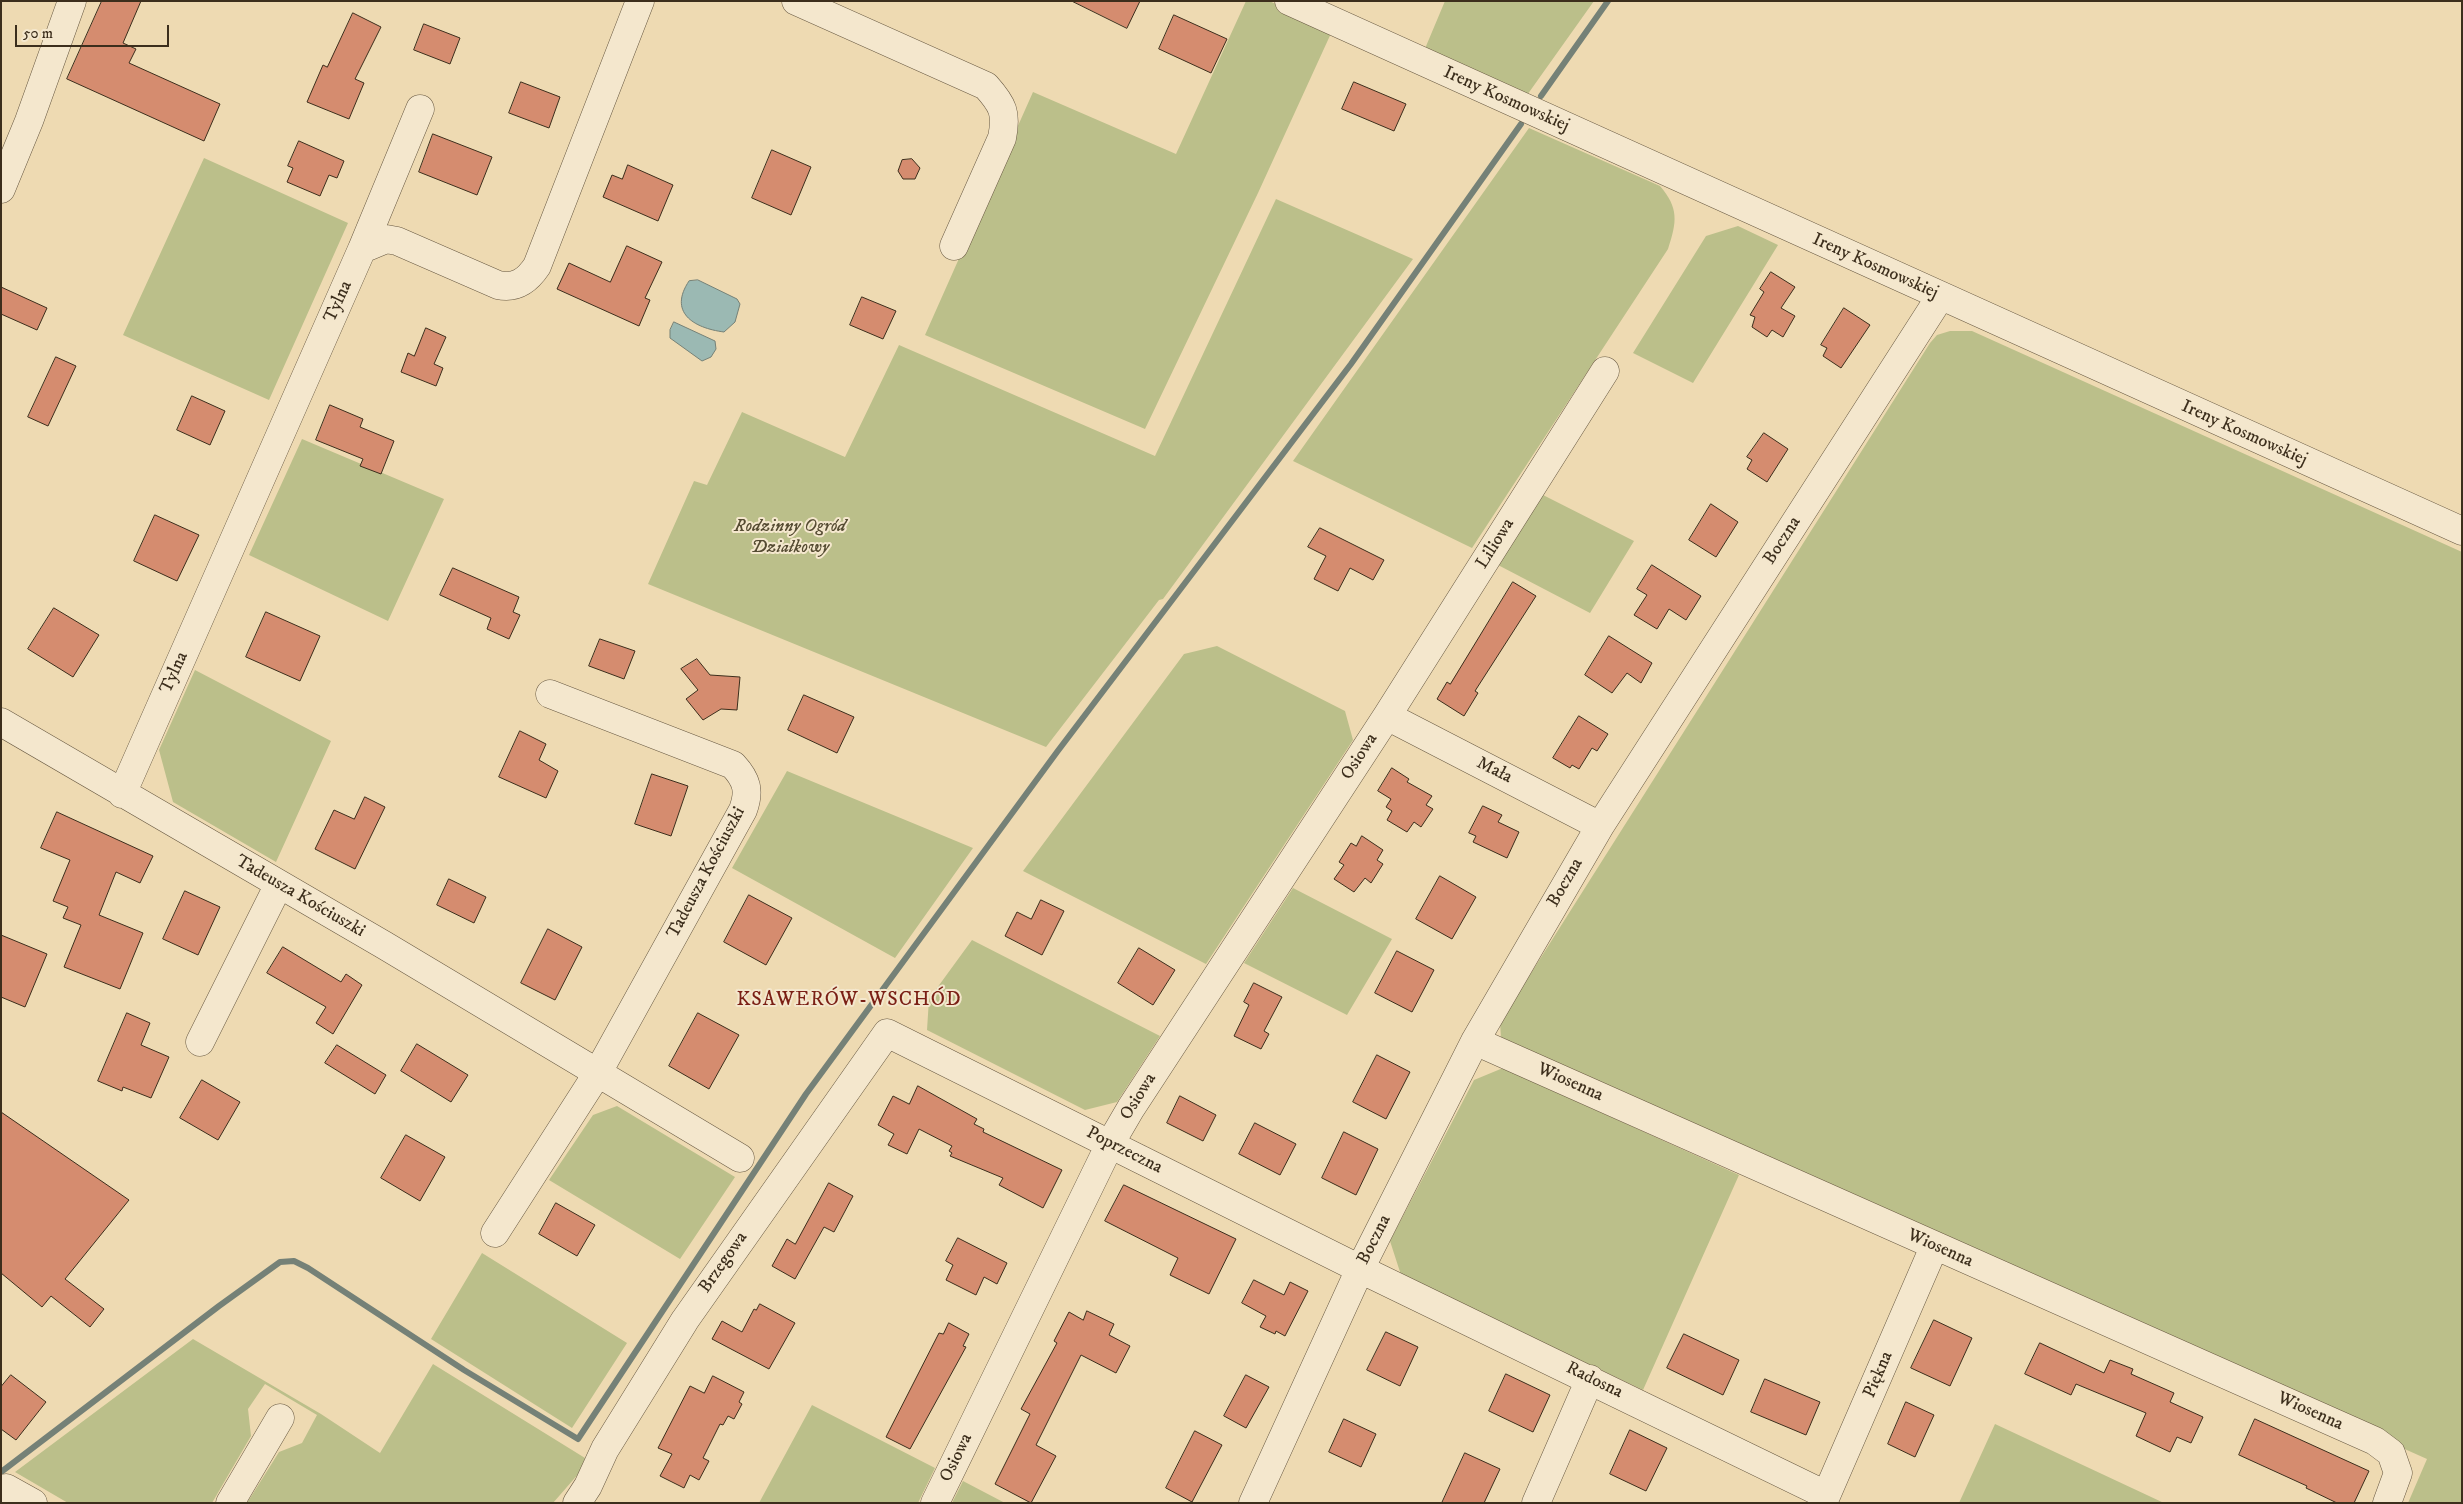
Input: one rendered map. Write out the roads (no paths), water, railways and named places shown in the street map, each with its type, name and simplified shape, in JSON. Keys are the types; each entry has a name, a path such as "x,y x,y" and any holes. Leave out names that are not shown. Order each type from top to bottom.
{"street":[{"path":"1,189 29,121 72,1"},
{"path":"362,249 386,239 397,241 498,285 507,287 517,285 529,278 537,266 640,1"},
{"path":"796,1 986,86 1000,102 1005,121 1002,138 954,246"},
{"name":"Ireny Kosmowskiej","path":"1289,1 1940,297 2462,531"},
{"name":"Tylna","path":"122,794 362,249 420,109"},
{"name":"Boczna","path":"1253,1503 1360,1269 1475,1041 1600,826 1940,297"},
{"name":"Liliowa","path":"1388,716 1605,371"},
{"name":"Tadeusza Kościuszki","path":"495,1233 597,1074 743,810 748,792 745,779 733,766 550,694"},
{"name":"Mała","path":"1388,716 1600,826"},
{"name":"Osiowa","path":"935,1503 1110,1144 1165,1054 1388,716"},
{"name":"Tadeusza Kościuszki","path":"1,722 384,945 740,1158"},
{"path":"200,1042 278,884"},
{"name":"Poprzeczna","path":"887,1033 1360,1269"},
{"name":"Brzegowa","path":"577,1503 588,1486 606,1449 685,1320 887,1033"},
{"name":"Wiosenna","path":"1475,1041 2375,1441 2390,1453 2396,1465 2398,1480 2387,1503"},
{"name":"Piękna","path":"1824,1499 1934,1246"},
{"name":"Radosna","path":"1360,1269 1590,1379 1824,1499"},
{"path":"1536,1503 1590,1379"},
{"path":"230,1503 280,1418"},
{"path":"6,1488 33,1503"}],"water":[{"path":"698,280 737,299 740,304 735,322 724,332 702,327 687,317 683,310 681,301 683,292 689,281"},
{"path":"674,322 715,341 716,349 711,357 702,361 670,338 670,330"}],"waterway":[{"path":"1541,96 1608,1"},
{"path":"1,1472 219,1306 280,1262 294,1261 308,1268 464,1370 578,1439 806,1094 1057,752 1351,364 1521,124"}],"district":[{"name":"KSAWERÓW-WSCHÓD","path":"849,1001"}],"park label":[{"name":"Rodzinny Ogród Działkowy","path":"790,537"}]}
